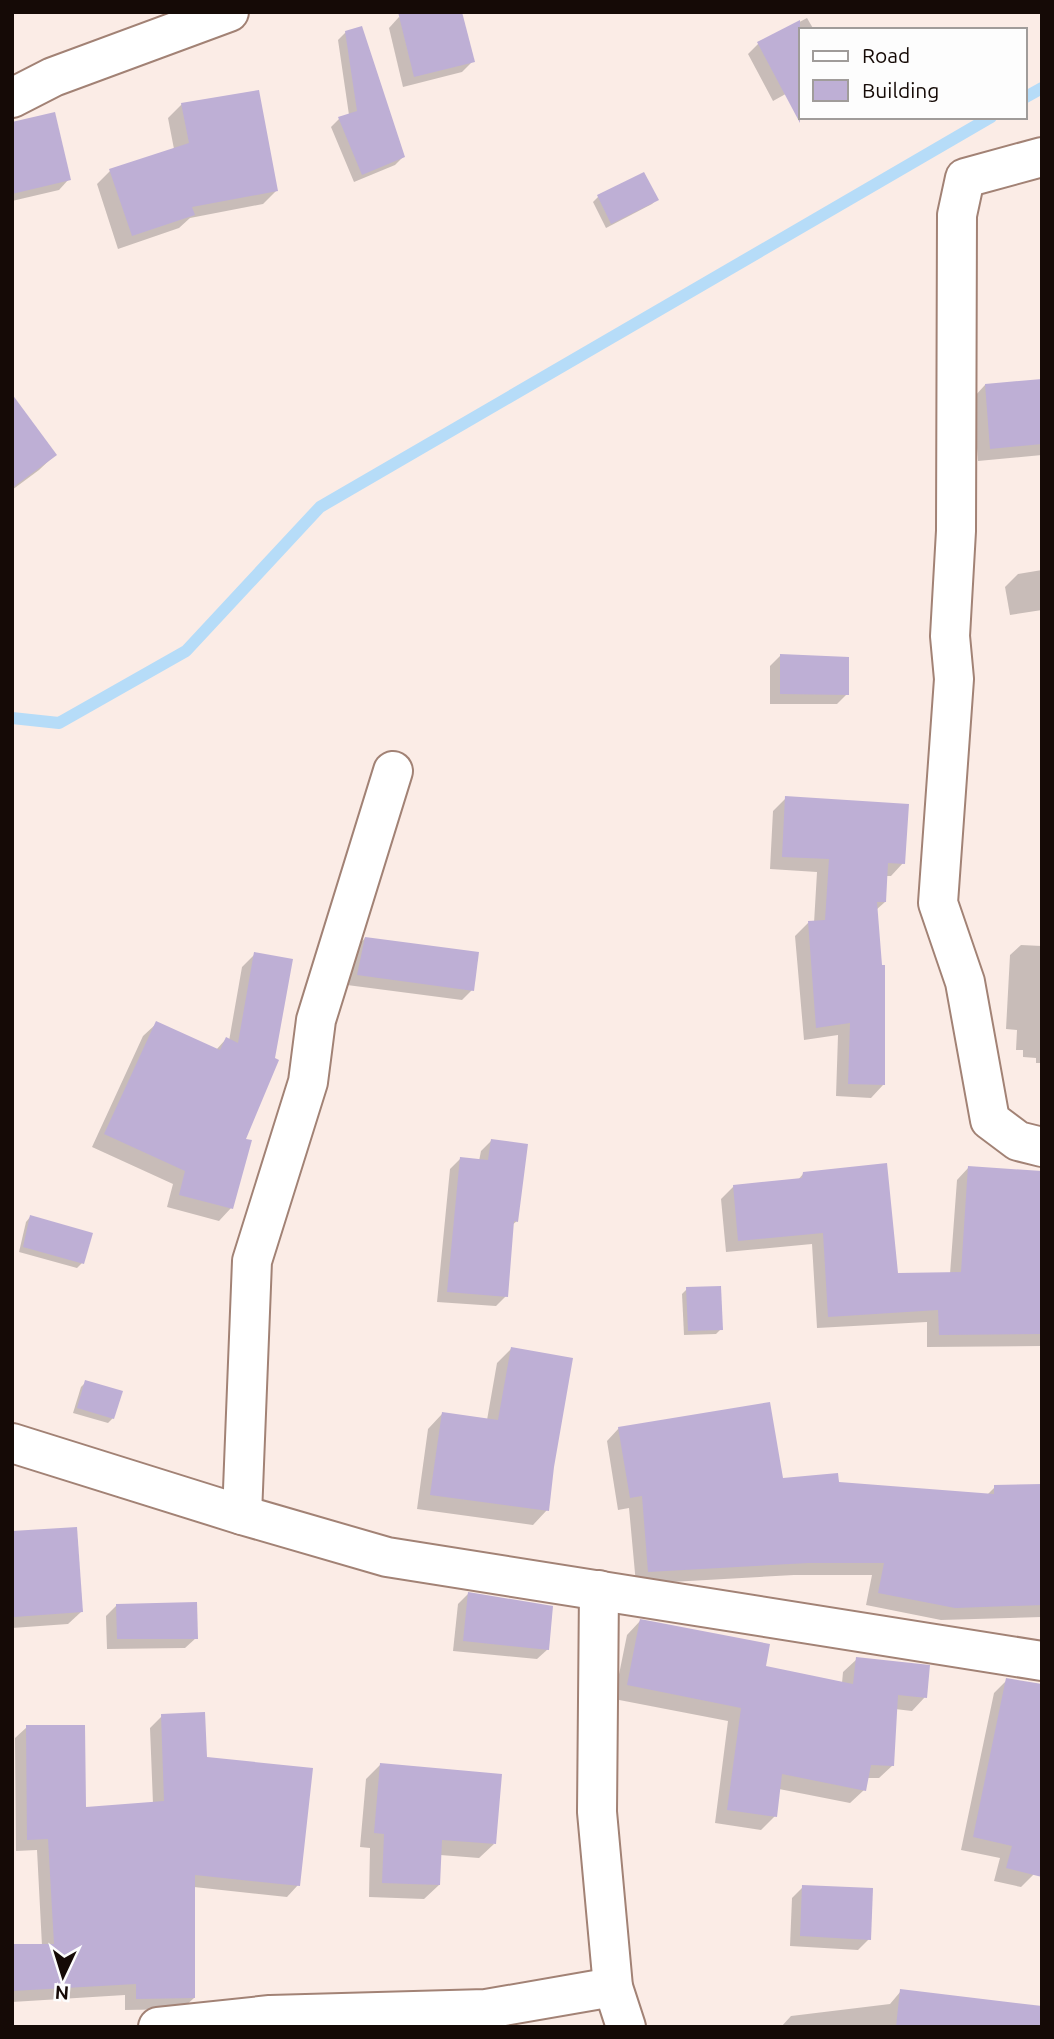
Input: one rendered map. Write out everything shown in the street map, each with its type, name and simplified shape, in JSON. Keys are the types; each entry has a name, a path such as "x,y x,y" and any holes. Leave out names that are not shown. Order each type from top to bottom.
{"street":[{"path":"12,98 53,76 229,12"},
{"path":"1042,157 965,178 957,215 956,531 950,636 954,679 938,903 965,982 990,1120 1018,1141 1042,1147"},
{"path":"242,1515 252,1261 309,1082 316,1020 393,771"},
{"path":"12,1443 387,1557 1042,1661"},
{"path":"599,1590 597,1812 613,1987 626,2027"},
{"path":"158,2027 270,2015 486,2010 613,1987"}],"building":[{"path":"398,12 462,12 475,62 414,77"},
{"path":"800,20 800,123 757,42"},
{"path":"362,26 405,157 362,175 338,117 357,111 345,31"},
{"path":"259,90 278,191 192,207 195,215 132,236 109,169 189,143 181,103"},
{"path":"55,112 71,180 12,194 12,122"},
{"path":"644,172 659,200 611,224 597,195"},
{"path":"1042,379 1042,444 990,449 985,384"},
{"path":"12,394 57,455 12,488"},
{"path":"780,654 849,657 849,695 780,694"},
{"path":"785,796 909,804 905,864 888,863 886,902 877,902 882,965 885,965 885,1085 848,1084 850,1023 816,1028 808,921 825,920 829,859 782,857"},
{"path":"365,937 479,952 474,991 357,975"},
{"path":"254,952 293,959 275,1058 279,1060 246,1139 252,1140 233,1209 179,1195 185,1171 104,1134 156,1021 220,1050 226,1037 238,1043"},
{"path":"491,1139 528,1144 518,1222 514,1221 508,1297 447,1292 460,1157 488,1160"},
{"path":"887,1163 898,1273 961,1272 968,1166 1042,1171 1042,1334 939,1335 938,1310 828,1317 823,1233 738,1241 733,1185 802,1178 803,1172"},
{"path":"30,1215 93,1233 84,1264 23,1247"},
{"path":"721,1286 723,1330 688,1331 686,1287"},
{"path":"511,1347 573,1358 549,1511 430,1495 442,1412 498,1420"},
{"path":"85,1380 123,1391 114,1419 77,1408"},
{"path":"770,1402 783,1478 838,1473 839,1482 994,1494 994,1485 1042,1484 1042,1605 955,1608 878,1593 884,1563 808,1563 648,1572 642,1496 630,1498 618,1427"},
{"path":"77,1527 83,1612 14,1617 12,1531"},
{"path":"468,1592 553,1606 549,1650 463,1641"},
{"path":"197,1602 198,1639 117,1639 116,1604"},
{"path":"640,1619 770,1644 766,1666 853,1684 856,1657 930,1665 927,1698 898,1695 894,1766 871,1765 866,1791 782,1774 777,1817 727,1810 741,1708 627,1685"},
{"path":"1006,1678 1042,1684 1042,1877 1006,1868 1012,1846 973,1837"},
{"path":"205,1712 207,1757 313,1768 300,1886 195,1875 195,1998 136,1999 136,1984 12,1991 12,1944 54,1944 48,1839 27,1840 26,1725 85,1725 86,1807 164,1801 161,1714"},
{"path":"380,1763 502,1774 496,1844 442,1840 440,1885 382,1883 384,1834 374,1833"},
{"path":"802,1885 873,1888 871,1940 800,1936"},
{"path":"900,1989 1042,2006 1042,2027 896,2027"}],"waterway":[{"path":"1026,97 1042,88"},
{"path":"12,718 59,723 186,651 320,507 988,119"}]}
